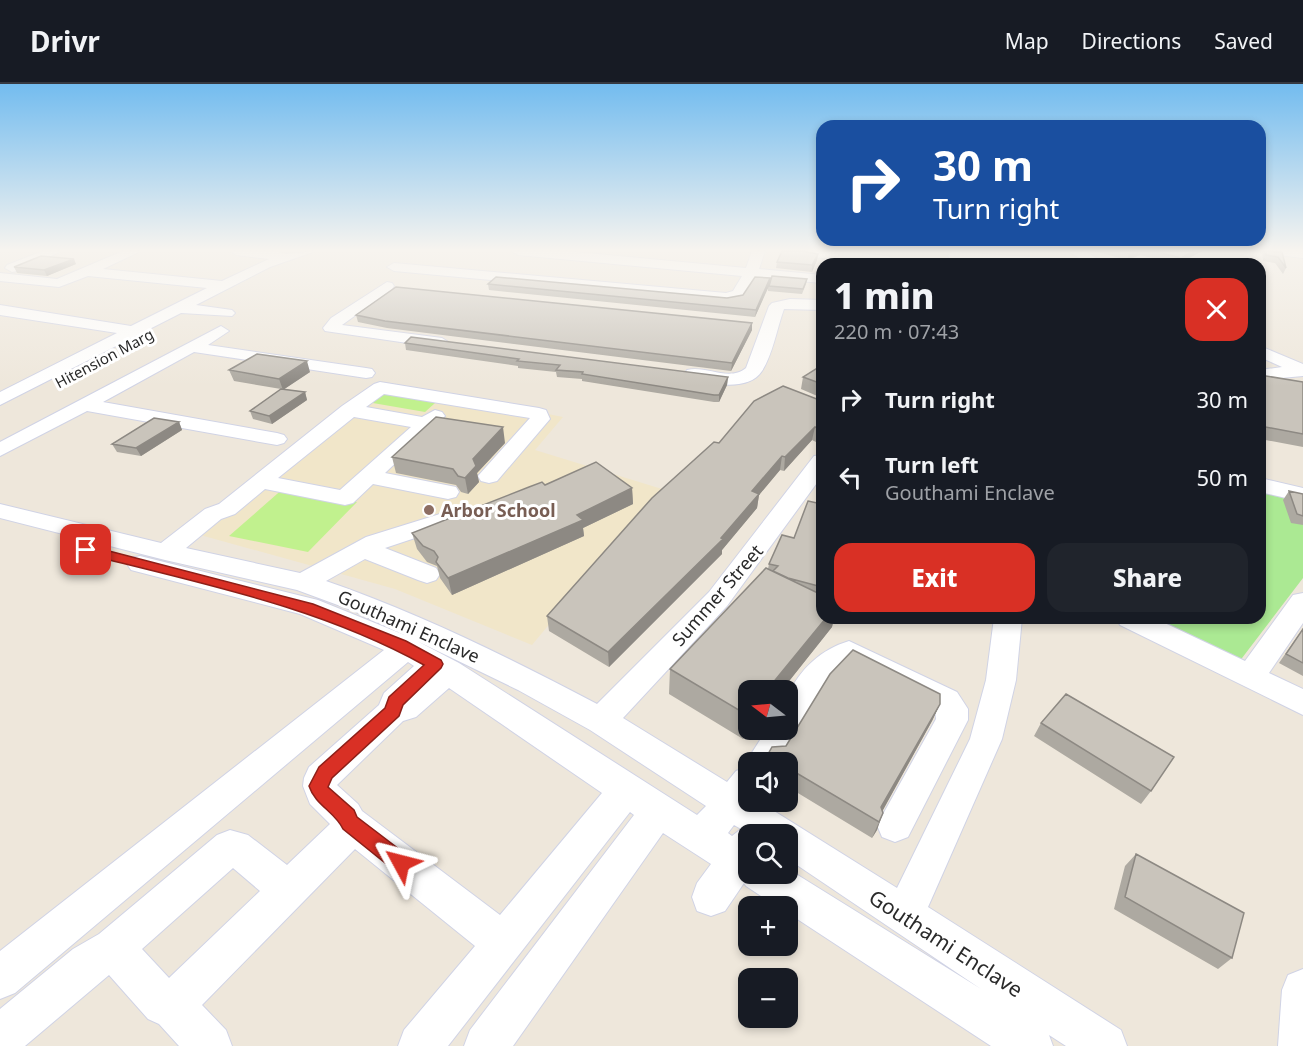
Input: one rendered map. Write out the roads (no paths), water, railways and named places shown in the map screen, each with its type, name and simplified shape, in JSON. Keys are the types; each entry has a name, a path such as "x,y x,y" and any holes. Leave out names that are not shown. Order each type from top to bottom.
{"street":[{"name":"Hitension Marg","path":"0,399 134,331 188,309 208,296"},
{"name":"Hitension Marg","path":"0,412 215,296"},
{"path":"373,296 337,321 331,328 455,345"},
{"path":"705,296 727,298 733,296"},
{"path":"757,298 784,303 816,305"},
{"path":"675,371 732,378 747,377 754,370 765,325 777,306 784,303"},
{"path":"188,309 227,313"},
{"path":"0,310 134,331"},
{"path":"0,450 221,331"},
{"path":"191,347 366,373"},
{"path":"1266,354 1302,370"},
{"path":"1266,374 1302,370"},
{"path":"0,385 21,389"},
{"path":"170,553 224,515 227,509 261,481 380,388 454,399 541,416 489,476"},
{"path":"261,481 351,499 368,477 454,399"},
{"path":"85,405 277,439"},
{"path":"349,410 426,424"},
{"name":"Summer Street","path":"601,721 718,599 816,469"},
{"path":"368,477 448,492"},
{"path":"1266,486 1303,495"},
{"path":"308,583 367,550 483,508"},
{"name":"Gouthami Enclave","path":"0,511 170,553 308,583 364,604 415,630 462,650 738,791"},
{"name":"Gouthami Enclave","path":"0,527 308,607 429,661 702,837 738,843"},
{"path":"367,550 427,574"},
{"path":"1250,677 1303,602"},
{"path":"904,915 986,739 1001,680 1007,624"},
{"path":"1142,624 1303,703"},
{"path":"798,709 825,667 838,654 849,652 945,701 952,709 952,720 895,825"},
{"path":"429,661 395,702 393,711 321,778 318,786 320,792 347,816 350,823 503,943"},
{"path":"0,978 429,661"},
{"path":"702,837 738,793"},
{"path":"420,1046 503,943 643,800"},
{"path":"486,1046 643,800"},
{"path":"113,948 163,1004 170,1004 182,995 349,830 350,823"},
{"path":"0,1038 88,964 113,948 230,848 235,847 288,891"},
{"name":"Gouthami Enclave","path":"798,865 904,915 1105,1046"},
{"path":"711,897 738,869"},
{"name":"Gouthami Enclave","path":"798,875 1031,1046"},
{"path":"1300,1046 1303,990"},
{"path":"170,1004 210,1046"}],"place":[{"name":"Arbor School","path":"429,510"}]}
